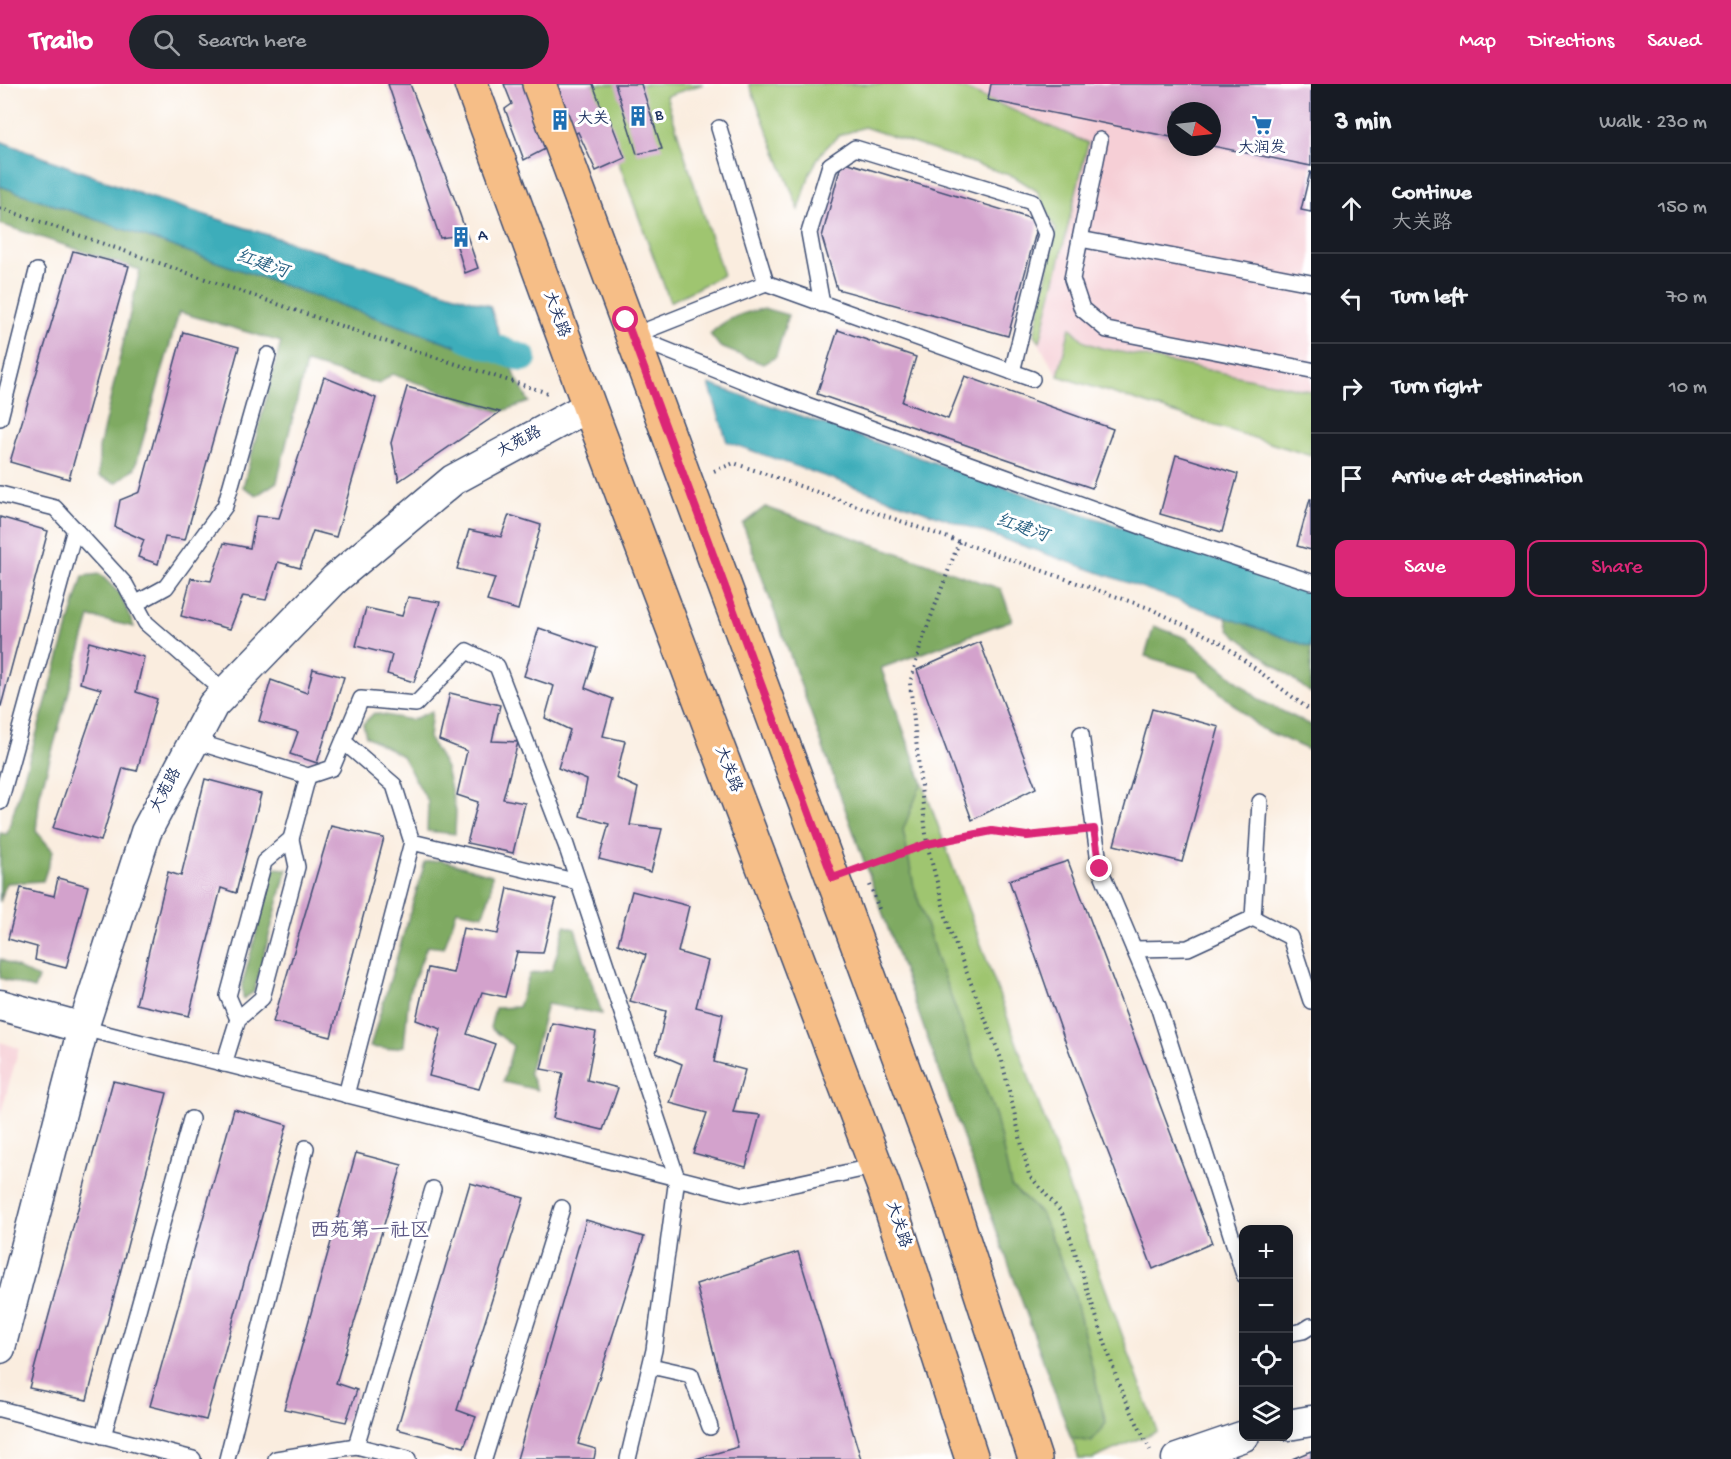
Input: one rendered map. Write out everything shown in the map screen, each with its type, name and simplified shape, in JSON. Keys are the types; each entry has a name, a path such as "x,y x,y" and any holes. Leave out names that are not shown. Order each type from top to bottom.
{"main road":[{"name":"大关路","path":"471,84 589,406 876,1166 972,1459"},
{"path":"540,84 939,1165 1035,1459"}],"street":[{"name":"大苑路","path":"0,1348 82,1028 146,832 213,705 335,579 453,480 589,406"},
{"path":"0,1005 82,1028"},
{"path":"1293,1424 1311,1421"},
{"path":"1186,1458 1239,1438"}],"lane":[{"path":"719,128 766,283"},
{"path":"1100,140 1072,279 1082,309 1107,330 1311,370"},
{"path":"822,304 809,233 830,165 855,148 1032,202 1046,234 1012,372"},
{"path":"1080,238 1311,283"},
{"path":"0,418 37,271"},
{"path":"632,336 766,283 1032,380"},
{"path":"632,336 771,392 1146,528 1311,582"},
{"path":"135,604 166,586 225,506 267,356"},
{"path":"0,494 55,508 124,584 146,623 225,692"},
{"path":"0,802 75,529"},
{"path":"194,741 308,776 332,768 361,699 416,704 467,651 497,666 578,882 677,1178 654,1350 628,1459"},
{"path":"1081,734 1100,869 1158,1006 1239,1259"},
{"path":"344,742 394,785 412,842 346,1095"},
{"path":"224,1064 238,1019 262,998 297,867 291,839 308,776"},
{"path":"1253,918 1260,802"},
{"path":"238,1019 228,996 264,862 291,839"},
{"path":"412,842 578,882"},
{"path":"1134,949 1188,948 1253,918"},
{"path":"1253,918 1290,937 1311,1001"},
{"path":"82,1028 744,1195 876,1166"},
{"path":"104,1436 191,1119"},
{"path":"227,1459 306,1148"},
{"path":"356,1446 433,1189"},
{"path":"484,1459 562,1208"},
{"path":"1293,1333 1311,1326"},
{"path":"651,1366 691,1375 710,1426"},
{"path":"0,1408 193,1459"},
{"path":"276,1459 356,1446 408,1459"}],"path":[{"path":"0,208 390,343 589,406"},
{"path":"687,482 734,463 1160,613 1220,642 1311,711"},
{"path":"959,542 922,641 910,684 927,844 949,928 1002,1061 1029,1175 1062,1213 1120,1388 1155,1459"},
{"path":"833,878 927,844 992,831 1027,836 1094,829"}],"shaded area":[{"path":"941,84 1311,84 1311,456 1058,376 1034,335 1088,143 967,90"},
{"path":"0,1042 19,1048 0,1117"}],"green space":[{"path":"590,84 703,84 666,96 723,275 670,302"},
{"path":"749,84 941,84 967,90 1088,143 1040,342 1034,335 1056,230 1037,191 1015,177 864,127 838,136 822,152 810,173 799,210"},
{"path":"0,186 509,364 529,402 500,412 392,374 379,384 306,363 277,482 257,495 243,487 281,342 179,312 135,468 116,483 99,476 99,448 140,270 0,224"},
{"path":"766,309 788,315 776,357 763,364 720,347 710,334 736,316"},
{"path":"1070,327 1085,342 1101,348 1311,391 1311,456 1058,376"},
{"path":"765,507 1001,589 1012,620 881,668 1157,1431 1093,1459 1079,1459 743,524"},
{"path":"765,507 1001,589 1012,620 881,668 922,782 903,830 914,886 937,959 996,1117 1011,1186 1042,1215 1073,1289 1106,1423 1092,1442 1071,1438 743,524"},
{"path":"100,574 120,594 134,627 90,617 40,794 36,831 53,851 43,881 6,883 0,902 0,833 7,834 83,576"},
{"path":"1226,617 1311,647 1311,693 1229,630"},
{"path":"1154,626 1186,638 1261,701 1311,725 1311,751 1260,728 1197,672 1145,656"},
{"path":"432,711 429,738 446,768 456,811 455,834 427,831 428,802 402,756 366,736 363,724 374,713 411,720"},
{"path":"441,860 492,875 491,891 483,915 457,910 444,948 427,946 409,993 404,1046 388,1049 370,1047 425,862"},
{"path":"274,868 287,869 254,992 243,999 242,985"},
{"path":"565,926 575,929 602,1014 547,1004 529,1072 537,1090 503,1082 513,1046 490,1028 495,1008 518,1007 530,974 552,970"},
{"path":"0,959 38,978 34,989 0,978"}],"water":[{"path":"0,141 146,196 490,306 509,364 0,186"},
{"path":"709,384 1044,501 1311,590 1311,647 727,442"}],"building":[{"path":"388,84 410,84 456,203 478,268 465,273 454,236 440,238"},
{"name":"大关","path":"504,84 593,84 602,109 606,109 625,158 596,171 578,132 524,160 505,109 512,104"},
{"name":"B","path":"615,84 641,84 662,149 637,154"},
{"name":"大润发","path":"991,84 1311,84 1311,166 1221,148 1221,102 1167,102 1167,136 988,100"},
{"path":"842,161 1039,221 1008,336 837,289 822,237"},
{"name":"大润发","path":"1311,172 1311,212 1301,210"},
{"path":"73,251 129,266 69,479 10,462"},
{"path":"838,330 916,357 902,402 948,419 965,376 1113,429 1092,488 817,394"},
{"path":"183,332 239,347 185,540 165,537 158,564 138,557 144,540 115,527 120,500 140,492"},
{"path":"324,377 376,398 336,537 313,531 300,568 278,562 266,600 243,596 230,629 181,616 191,578 211,581 224,543 250,548 256,516 279,518"},
{"path":"407,387 500,412 399,481 391,443"},
{"path":"1176,455 1238,474 1222,532 1160,514"},
{"path":"1311,499 1311,550 1297,546"},
{"path":"509,515 541,525 518,610 487,601 495,578 457,569 469,530 501,537"},
{"path":"0,517 48,531 1,706 0,706"},
{"path":"408,597 440,602 414,682 387,674 392,655 356,646 366,608 402,616"},
{"path":"539,628 597,648 585,688 613,699 603,736 625,741 616,778 638,788 630,825 662,829 651,872 599,859 609,824 580,816 587,780 558,768 570,730 545,718 554,686 524,676"},
{"path":"89,642 144,657 136,692 157,699 137,771 123,768 101,841 53,828 101,689 80,683"},
{"path":"980,642 1036,788 972,820 917,670"},
{"path":"313,669 344,677 317,763 290,754 298,732 259,721 271,680 307,693"},
{"path":"450,693 500,705 492,741 518,742 503,799 525,803 513,853 467,843 478,802 457,795 467,751 439,740"},
{"path":"1152,709 1219,727 1182,862 1114,845"},
{"path":"205,779 261,794 236,893 221,888 189,1016 136,1004 168,872 181,876"},
{"path":"331,826 384,838 331,1037 273,1022"},
{"path":"1068,861 1212,1243 1153,1269 1064,1038 1009,880"},
{"path":"58,878 88,886 66,968 35,960 37,947 8,939 21,888 54,896"},
{"path":"508,888 556,899 543,953 517,952 505,997 482,992 467,1034 495,1044 479,1089 429,1076 441,1029 416,1020 428,968 453,973 463,928 498,934"},
{"path":"632,891 689,906 678,952 708,961 696,1007 723,1014 714,1062 745,1070 733,1112 760,1115 746,1167 693,1153 707,1113 670,1103 682,1064 656,1053 666,1011 630,1001 646,955 618,944"},
{"path":"552,1023 596,1032 587,1080 618,1088 603,1130 553,1118 563,1073 541,1069"},
{"path":"113,1081 167,1093 87,1400 29,1388"},
{"path":"234,1109 287,1125 206,1420 150,1406"},
{"path":"356,1153 402,1165 336,1383 357,1390 346,1422 284,1409"},
{"path":"470,1183 524,1198 457,1410 476,1417 464,1447 397,1429"},
{"path":"586,1220 644,1237 578,1444 596,1449 594,1459 517,1459"},
{"path":"798,1252 861,1459 695,1459 738,1447 696,1284"},
{"path":"1311,1451 1311,1459 1292,1459"}],"waterway":[{"name":"红建河","path":"469,339 523,358"}],"place":[{"name":"B","path":"638,116"},
{"name":"大关","path":"560,120"},
{"name":"大润发","path":"1262,125"},
{"name":"A","path":"461,237"}],"district":[{"name":"西苑第一社区","path":"370,1232"}],"route":[{"path":"626,320 833,878 927,844 992,831 1027,836 1094,829 1100,869"}]}
